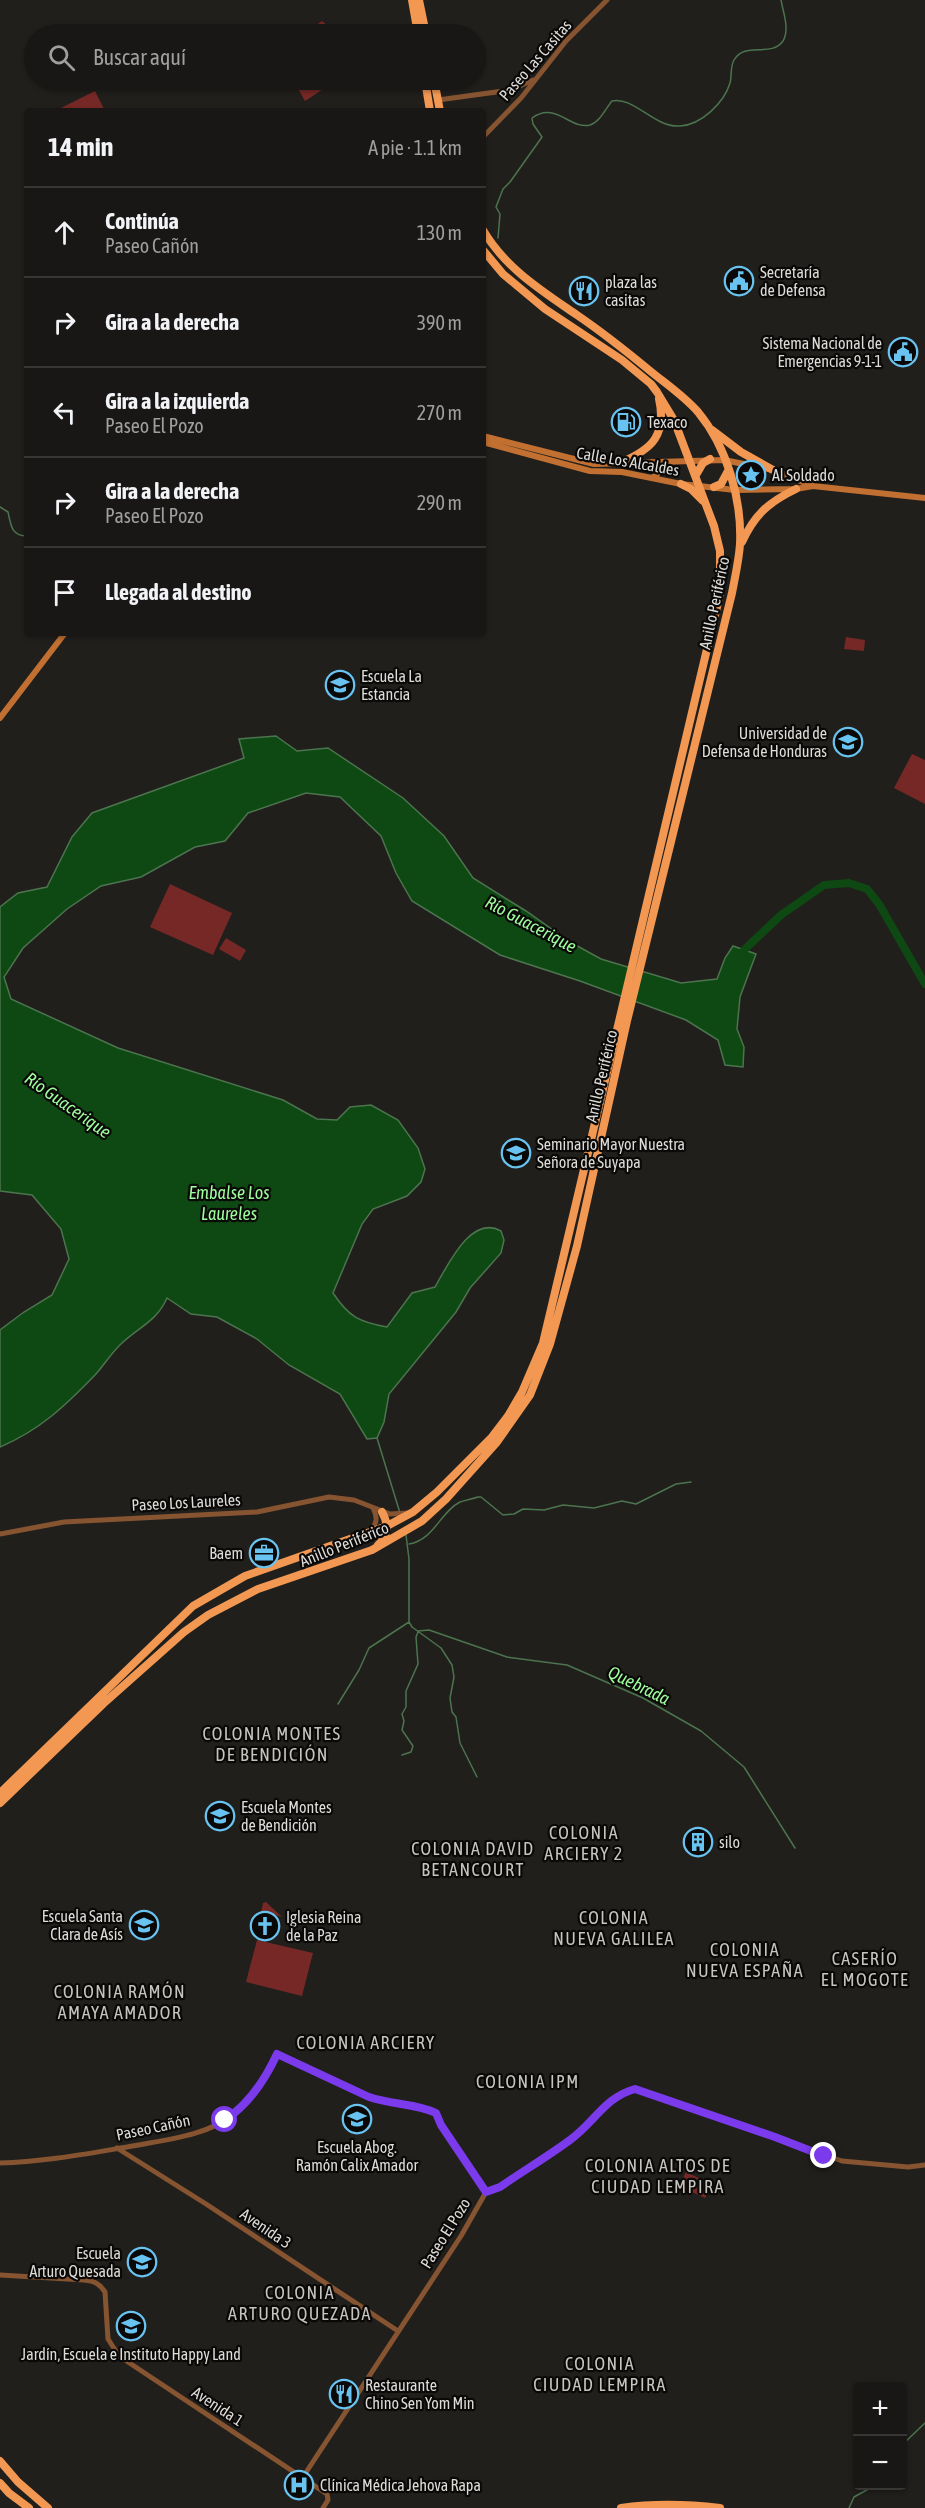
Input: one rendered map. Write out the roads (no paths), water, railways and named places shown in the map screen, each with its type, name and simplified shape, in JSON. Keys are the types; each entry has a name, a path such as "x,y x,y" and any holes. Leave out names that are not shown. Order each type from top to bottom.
{"highway":[{"path":"412,0 416,24"},
{"path":"419,0 424,24"},
{"path":"427,90 430,108"},
{"path":"436,90 439,108"},
{"name":"Anillo Periférico","path":"486,234 511,266 524,278 596,328 684,398 710,428 735,490 740,516 740,546 732,594 643,939"},
{"name":"Anillo Periférico","path":"0,1793 188,1610 229,1584 273,1566 368,1534 413,1512 437,1492 492,1437 522,1392 543,1343 643,939 720,594 720,551 696,476 674,420 651,384 622,360 545,309 503,274 486,254"},
{"path":"622,462 643,453 656,439 661,410 657,392"},
{"path":"710,428 741,452 773,470"},
{"path":"696,476 698,468 710,459"},
{"path":"714,487 726,478 729,471"},
{"path":"681,484 696,493 707,508"},
{"path":"740,546 751,522 764,508 796,489"},
{"name":"Anillo Periférico","path":"0,1803 104,1703 184,1632 224,1606 274,1584 372,1550 422,1521 446,1499 497,1442 530,1395 550,1344 575,1253 624,1021"},
{"path":"372,1550 383,1540 387,1526 382,1512"},
{"path":"273,1566 267,1577 274,1584"},
{"path":"0,2461 18,2482 48,2508"},
{"path":"0,2483 29,2508"},
{"path":"621,2508 689,2504 720,2508"}],"main road":[{"name":"Calle Los Alcaldes","path":"486,437 589,463 710,459"},
{"name":"Calle Los Alcaldes","path":"486,443 590,471 622,472 699,486"},
{"path":"710,459 773,470 801,479 813,486"},
{"path":"649,460 660,469 656,476 652,477"},
{"path":"699,486 735,490 796,489 813,486 925,498"},
{"path":"0,712 62,636"},
{"path":"0,718 62,636"}],"street":[{"name":"Paseo Las Casitas","path":"486,134 521,98 566,41 607,0"},
{"path":"438,100 511,90 525,85 539,75"},
{"path":"511,90 518,93 521,98"},
{"name":"Paseo Los Laureles","path":"0,1534 64,1522 257,1512 328,1497 347,1498 382,1512 399,1515 413,1512"},
{"path":"368,1534 376,1524 377,1518 372,1507"},
{"name":"Paseo Cañón","path":"0,2163 73,2157 188,2136 225,2120 235,2113 264,2080 277,2054 384,2103 416,2106 436,2113 441,2125 486,2192"},
{"name":"Paseo El Pozo","path":"303,2477 461,2236 486,2192 500,2187 571,2140 585,2128 606,2103 619,2094 635,2089 842,2161 908,2167 925,2165"},
{"name":"Avenida 3","path":"117,2148 398,2331"},
{"name":"Avenida 1","path":"0,2275 95,2282 105,2292 108,2338 119,2356 303,2477"},
{"path":"303,2477 327,2494 323,2508"}],"water":[{"name":"Embalse Los Laureles","path":"276,736 297,751 328,748 403,798 444,836 473,878 570,942 601,959 681,983 717,979 725,958 733,946 756,954 740,997 737,1029 744,1047 743,1067 725,1065 718,1040 686,1020 580,981 500,955 412,901 396,873 381,836 340,797 306,793 248,813 225,841 195,847 141,877 101,886 67,909 23,948 4,977 11,999 118,1048 283,1100 317,1119 337,1120 350,1107 371,1105 398,1120 418,1148 425,1169 421,1182 407,1196 373,1209 362,1224 333,1293 344,1308 362,1320 387,1327 412,1293 435,1287 454,1255 470,1235 480,1229 490,1228 501,1231 504,1240 501,1253 470,1288 456,1312 389,1394 384,1422 377,1438 367,1439 340,1394 289,1365 257,1339 217,1317 191,1314 167,1298 153,1318 128,1337 95,1375 62,1407 28,1433 0,1447 0,1330 52,1295 69,1259 61,1229 32,1195 0,1191 0,907 18,893 47,887 72,837 92,813 244,758 239,739"}],"waterway":[{"path":"498,238 500,214 496,207 503,189 542,137 533,124 532,118 548,113 556,114 576,124 590,125 600,118 612,101 620,101 671,125 680,126 696,122 711,112 723,98 730,83 734,60 739,54 745,51 772,48 783,41 786,26 781,0"},
{"path":"0,507 8,512 15,532 24,536"},
{"name":"Río Guacerique","path":"740,960 744,950 781,915 824,885 849,883 867,889 879,904 925,984"},
{"path":"377,1438 400,1513"},
{"path":"409,1544 425,1537 447,1512 460,1502 478,1497 503,1515 514,1514 523,1509 544,1510 563,1505 594,1508 622,1501 636,1504 676,1484 691,1482"},
{"path":"406,1535 409,1559 409,1622 412,1627 441,1648 452,1665 454,1677 450,1698 452,1712 456,1717 460,1743 477,1777"},
{"path":"338,1704 359,1670 369,1648 409,1622"},
{"name":"Quebrada","path":"418,1631 429,1630 507,1657 567,1665 643,1698 701,1731 744,1767 795,1848"},
{"path":"402,1755 411,1752 413,1746 402,1730 404,1721 402,1714 406,1707 406,1691 418,1664 416,1637 418,1632"},
{"path":"907,2440 925,2423"},
{"path":"849,2508 854,2497 867,2490"}],"place":[{"name":"Secretaría de Defensa","path":"739,281"},
{"name":"plaza las casitas","path":"584,291"},
{"name":"Sistema Nacional de Emergencias 9-1-1","path":"903,352"},
{"name":"Texaco","path":"626,422"},
{"name":"Al Soldado","path":"751,475"},
{"name":"Escuela La Estancia","path":"340,685"},
{"name":"Universidad de Defensa de Honduras","path":"848,742"},
{"name":"Seminario Mayor Nuestra Señora de Suyapa","path":"516,1153"},
{"name":"Baem","path":"264,1553"},
{"name":"Escuela Montes de Bendición","path":"220,1816"},
{"name":"silo","path":"698,1842"},
{"name":"Escuela Santa Clara de Asís","path":"144,1925"},
{"name":"Iglesia Reina de la Paz","path":"265,1926"},
{"name":"Escuela Abog. Ramón Calix Amador","path":"357,2119"},
{"name":"Escuela Arturo Quesada","path":"142,2262"},
{"name":"Jardín, Escuela e Instituto Happy Land","path":"131,2326"},
{"name":"Restaurante Chino Sen Yom Min","path":"344,2394"},
{"name":"Clínica Médica Jehova Rapa","path":"299,2485"}],"district":[{"name":"COLONIA MONTES DE BENDICIÓN","path":"272,1743"},
{"name":"COLONIA ARCIERY 2","path":"584,1842"},
{"name":"COLONIA DAVID BETANCOURT","path":"473,1858"},
{"name":"COLONIA NUEVA GALILEA","path":"614,1927"},
{"name":"COLONIA NUEVA ESPAÑA","path":"745,1959"},
{"name":"CASERÍO EL MOGOTE","path":"865,1968"},
{"name":"COLONIA RAMÓN AMAYA AMADOR","path":"120,2001"},
{"name":"COLONIA ARCIERY","path":"366,2042"},
{"name":"COLONIA IPM","path":"528,2081"},
{"name":"COLONIA ALTOS DE CIUDAD LEMPIRA","path":"658,2175"},
{"name":"COLONIA ARTURO QUEZADA","path":"300,2302"},
{"name":"COLONIA CIUDAD LEMPIRA","path":"600,2373"}]}
